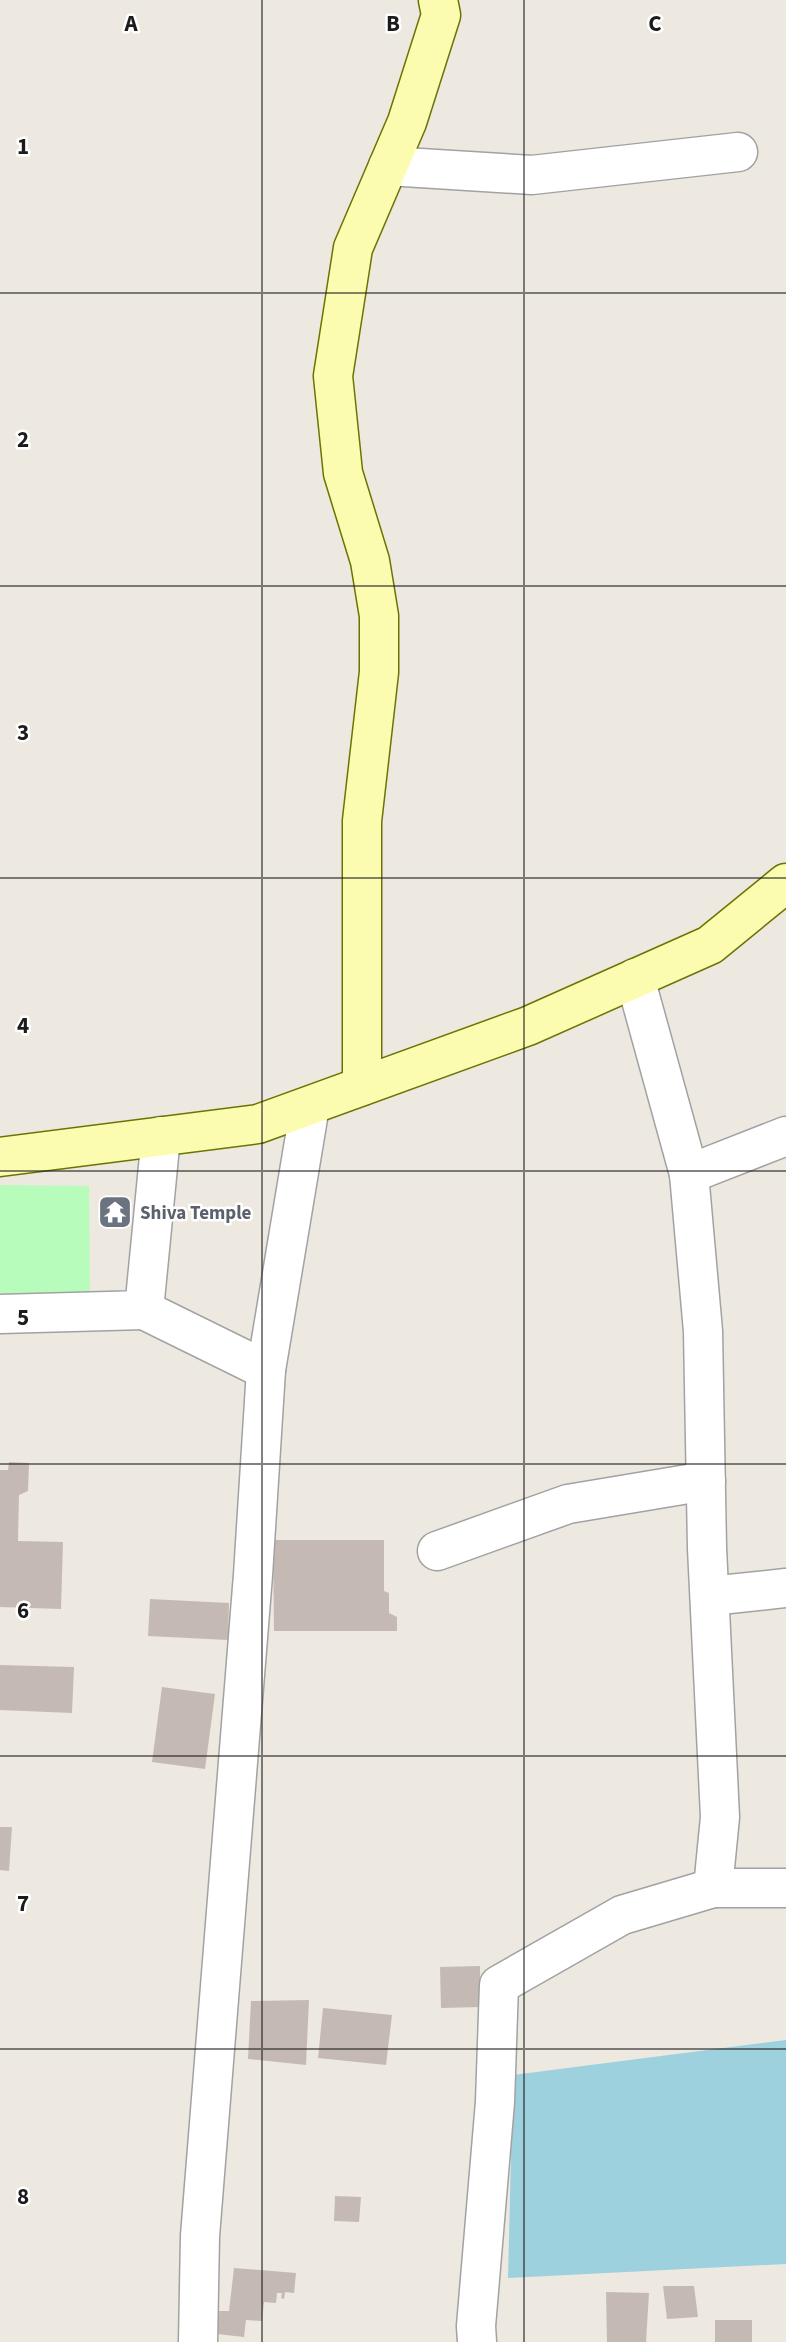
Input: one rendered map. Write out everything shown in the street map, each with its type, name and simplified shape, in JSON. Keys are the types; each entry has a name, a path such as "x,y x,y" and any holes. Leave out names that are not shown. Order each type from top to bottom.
{"street":[{"path":"362,1086 362,821 379,672 379,616 370,561 343,473 332,376 353,247 407,122 441,15 438,0"},
{"path":"388,166 532,175 738,152"},
{"path":"0,1157 258,1124 310,1106 528,1026 710,945 786,883"},
{"path":"635,978 689,1174 703,1331 710,1596 720,1817 713,1888"},
{"path":"198,2342 200,2236 253,1575 266,1370 310,1106"},
{"path":"144,1310 160,1136"},
{"path":"689,1174 786,1136"},
{"path":"0,1314 144,1310 266,1370"},
{"path":"437,1551 568,1504 706,1480"},
{"path":"710,1596 786,1588"},
{"path":"477,2342 476,2326 495,2102 499,1985 622,1915 713,1888 786,1888"}],"green space":[{"path":"0,1185 89,1186 90,1301 0,1298"}],"water":[{"path":"786,2040 786,2264 508,2278 513,2075"}],"building":[{"path":"9,1462 29,1463 28,1491 19,1495 18,1541 63,1542 61,1609 0,1607 0,1470 8,1470"},
{"path":"273,1540 384,1540 384,1591 389,1593 389,1613 397,1617 397,1631 274,1631"},
{"path":"150,1599 229,1603 228,1640 148,1636"},
{"path":"0,1665 74,1667 72,1713 0,1710"},
{"path":"162,1687 215,1694 205,1769 152,1762"},
{"path":"0,1827 12,1827 9,1871 0,1870"},
{"path":"480,1966 480,2007 441,2008 440,1967"},
{"path":"309,2000 306,2065 248,2059 251,2001"},
{"path":"323,2008 392,2015 386,2065 318,2058"},
{"path":"335,2196 361,2197 359,2222 334,2221"},
{"path":"234,2268 296,2273 294,2293 285,2292 284,2299 281,2298 282,2293 277,2293 276,2303 264,2302 262,2321 246,2320 244,2337 217,2334 219,2311 229,2311"},
{"path":"663,2286 694,2286 698,2317 667,2319"},
{"path":"606,2292 649,2293 646,2342 607,2342"},
{"path":"715,2320 752,2320 752,2342 715,2342"}],"place":[{"name":"Shiva Temple","path":"115,1212"}]}
